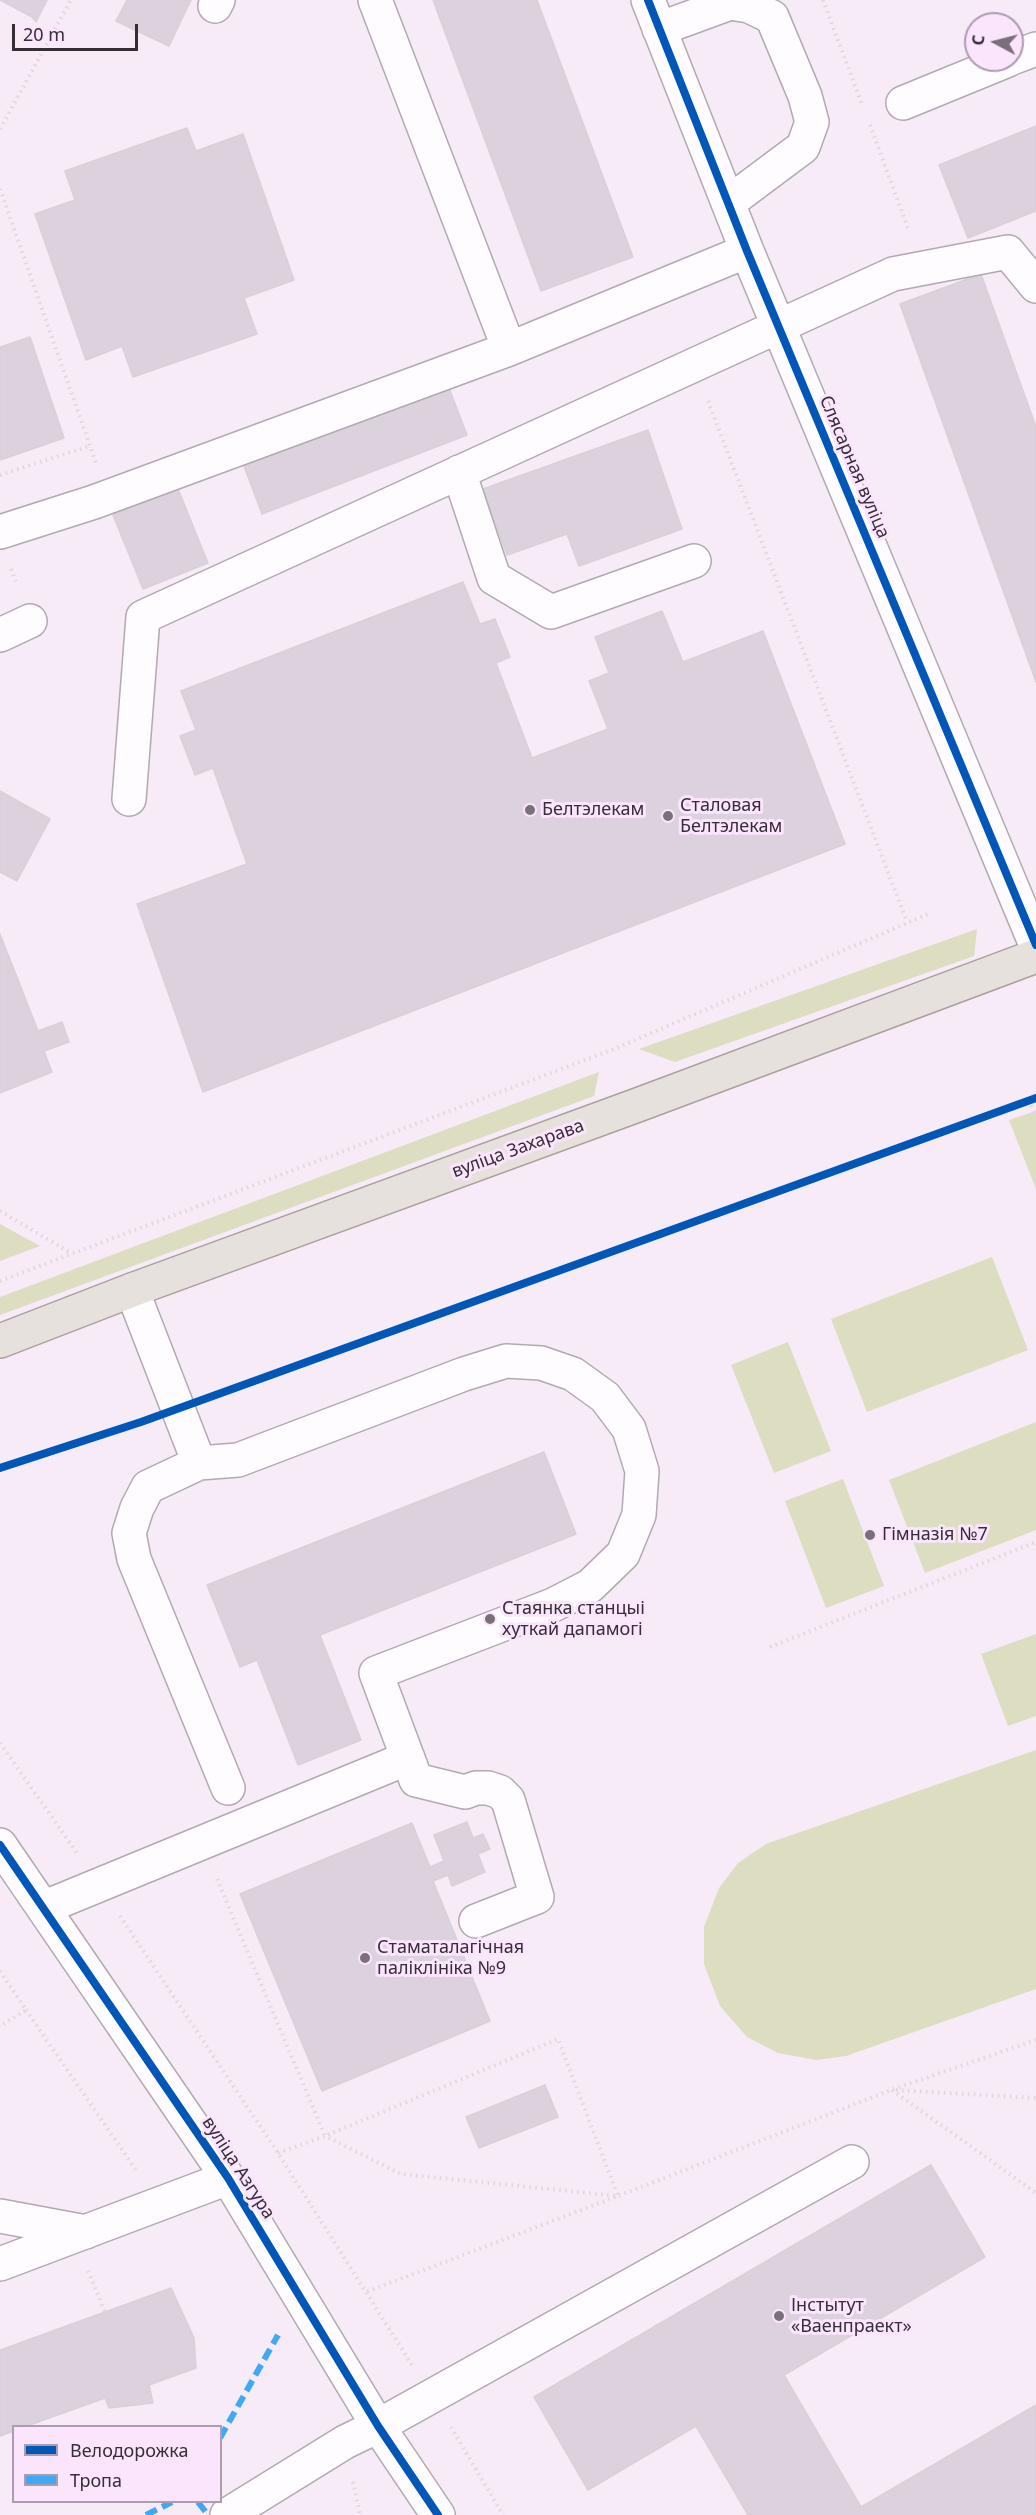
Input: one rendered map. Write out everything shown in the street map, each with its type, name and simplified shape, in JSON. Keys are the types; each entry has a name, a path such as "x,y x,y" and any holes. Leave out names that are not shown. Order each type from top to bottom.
{"main road":[{"name":"вуліца Захарава","path":"0,1341 132,1290 1036,956"}],"street":[{"path":"375,0 509,348"},
{"path":"653,14 730,3 749,6 772,17 805,96 812,122 803,147 728,203"},
{"name":"Слясарная вуліца","path":"653,14 747,251 1036,945"},
{"path":"903,103 978,72"},
{"path":"4,545 108,496 509,348 747,251"},
{"path":"129,799 143,617 893,274 1008,252 1036,286"},
{"path":"459,472 494,578 551,612 694,561"},
{"path":"0,635 30,621"},
{"path":"132,1290 199,1463"},
{"path":"228,1788 134,1559 129,1533 137,1508 148,1487 199,1463 238,1460 464,1374 506,1361 541,1363 573,1374 604,1397 629,1429 642,1471 639,1515 622,1554 590,1586 553,1605 376,1673 416,1780 465,1792 476,1788 488,1788 500,1792 508,1800 537,1897 476,1921"},
{"path":"42,1908 408,1758"},
{"name":"вуліца Азгура","path":"0,1845 228,2178 378,2426 438,2515"},
{"path":"227,2515 345,2442 378,2426 852,2162"},
{"path":"0,2264 228,2178"},
{"path":"0,2216 86,2232"}],"path":[{"path":"0,129 71,0"},
{"path":"823,0 864,110"},
{"path":"868,121 923,268"},
{"path":"0,189 108,496"},
{"path":"694,364 907,922"},
{"path":"0,475 90,446"},
{"path":"4,545 30,621"},
{"path":"0,1281 614,1049 927,914"},
{"path":"0,1468 178,1408 1036,1098"},
{"path":"1029,1100 1036,1118"},
{"path":"0,1211 72,1253"},
{"path":"770,1647 1036,1542"},
{"path":"0,1743 99,1885 278,2153 432,2396 503,2515"},
{"path":"202,1843 325,2136 401,2174 618,2196"},
{"path":"0,1971 160,2205"},
{"path":"0,2026 26,2010"},
{"path":"278,2153 325,2136 558,2039 618,2196"},
{"path":"366,2292 891,2090 1036,2040"},
{"path":"891,2090 1036,2098"},
{"path":"891,2090 1036,2193"},
{"path":"88,2270 105,2312"},
{"path":"345,2442 360,2515"}],"green space":[{"path":"977,929 974,956 675,1062 639,1049"},
{"path":"599,1072 594,1096 0,1315 0,1297"},
{"path":"1036,1111 1036,1189 1009,1120"},
{"path":"0,1224 40,1246 0,1261"},
{"path":"992,1257 1028,1350 867,1412 831,1319"},
{"path":"788,1342 831,1451 774,1473 731,1365"},
{"path":"1036,1422 1036,1530 925,1573 889,1480"},
{"path":"843,1479 884,1586 826,1608 785,1501"},
{"path":"1036,1634 1036,1716 1008,1726 981,1654"},
{"path":"1036,1750 1036,1989 846,2056 816,2060 778,2053 747,2037 720,2006 704,1964 704,1927 719,1888 738,1863 766,1844"}],"building":[{"path":"0,0 47,0 36,22 32,17"},
{"path":"127,0 191,0 169,46 116,21"},
{"path":"433,0 537,0 633,257 541,291"},
{"path":"1036,126 1036,211 968,238 939,165"},
{"path":"187,128 196,151 243,134 294,280 244,298 257,334 133,377 122,346 86,360 35,214 75,200 65,171"},
{"path":"981,274 1036,427 1036,682 900,304"},
{"path":"30,337 64,438 0,460 0,347"},
{"path":"449,388 467,435 262,514 244,466"},
{"path":"648,430 682,529 579,566 567,534 507,555 483,489"},
{"path":"178,489 208,563 143,589 113,515"},
{"name":"Белтэлекам","path":"463,582 480,624 495,619 510,657 496,663 532,758 608,729 589,681 609,673 595,637 662,611 683,662 763,631 845,844 203,1092 137,904 247,864 213,768 195,775 180,736 196,730 181,691"},
{"path":"0,791 50,819 17,881 0,872"},
{"path":"0,934 38,1031 62,1022 69,1042 44,1051 52,1072 0,1093"},
{"path":"544,1452 576,1534 320,1635 361,1740 298,1765 257,1660 240,1667 207,1585"},
{"name":"Стаматалагічная паліклініка №9","path":"467,1822 473,1838 483,1834 490,1849 478,1854 485,1872 452,1886 448,1875 433,1881 490,2021 322,2091 240,1894 412,1823 430,1867 444,1861 434,1835"},
{"path":"545,2085 558,2117 479,2148 466,2117"},
{"name":"Інстытут «Ваенпраект»","path":"931,2165 985,2257 784,2375 861,2507 1036,2405 1036,2515 748,2515 696,2426 588,2490 534,2397"},
{"path":"171,2288 194,2338 196,2368 149,2385 153,2403 109,2408 105,2398 30,2425 12,2425 12,2432 0,2436 0,2350"}],"marked path":[{"path":"222,2434 278,2335"},
{"path":"146,2515 170,2503"},
{"path":"199,2503 208,2515"}],"cycle path":[{"path":"648,0 747,251 1036,945"},
{"path":"0,1468 141,1422 1036,1098"},
{"path":"0,1845 228,2178 378,2426 438,2515"}],"place":[{"name":"Белтэлекам","path":"530,810"},
{"name":"Сталовая Белтэлекам","path":"668,816"},
{"name":"Гімназія №7","path":"870,1535"},
{"name":"Стаянка станцыі хуткай дапамогі","path":"490,1619"},
{"name":"Стаматалагічная паліклініка №9","path":"365,1958"},
{"name":"Інстытут «Ваенпраект»","path":"779,2316"}]}
